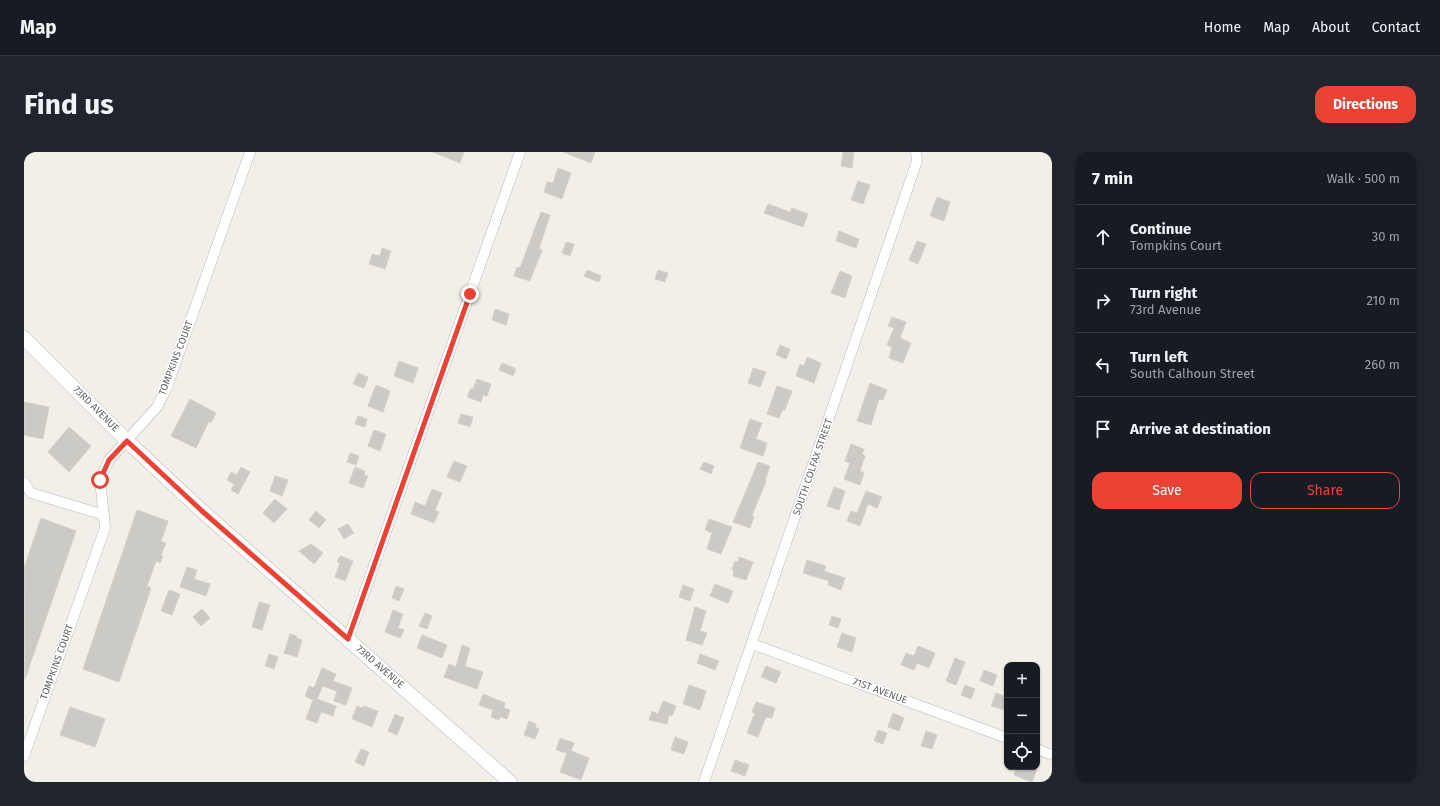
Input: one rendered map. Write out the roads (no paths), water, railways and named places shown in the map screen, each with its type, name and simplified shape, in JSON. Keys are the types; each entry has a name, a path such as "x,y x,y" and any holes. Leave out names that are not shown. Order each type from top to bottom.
{"street":[{"name":"TOMPKINS COURT","path":"24,756 105,528 100,480 109,460 157,406 167,387 250,152"},
{"path":"348,639 520,152"},
{"name":"SOUTH COLFAX STREET","path":"704,782 917,161 916,152"},
{"name":"73RD AVENUE","path":"24,338 127,441 202,511 510,782"},
{"path":"24,482 31,493 104,515"},
{"name":"71ST AVENUE","path":"752,644 1004,737"},
{"path":"1040,750 1049,754"}]}
